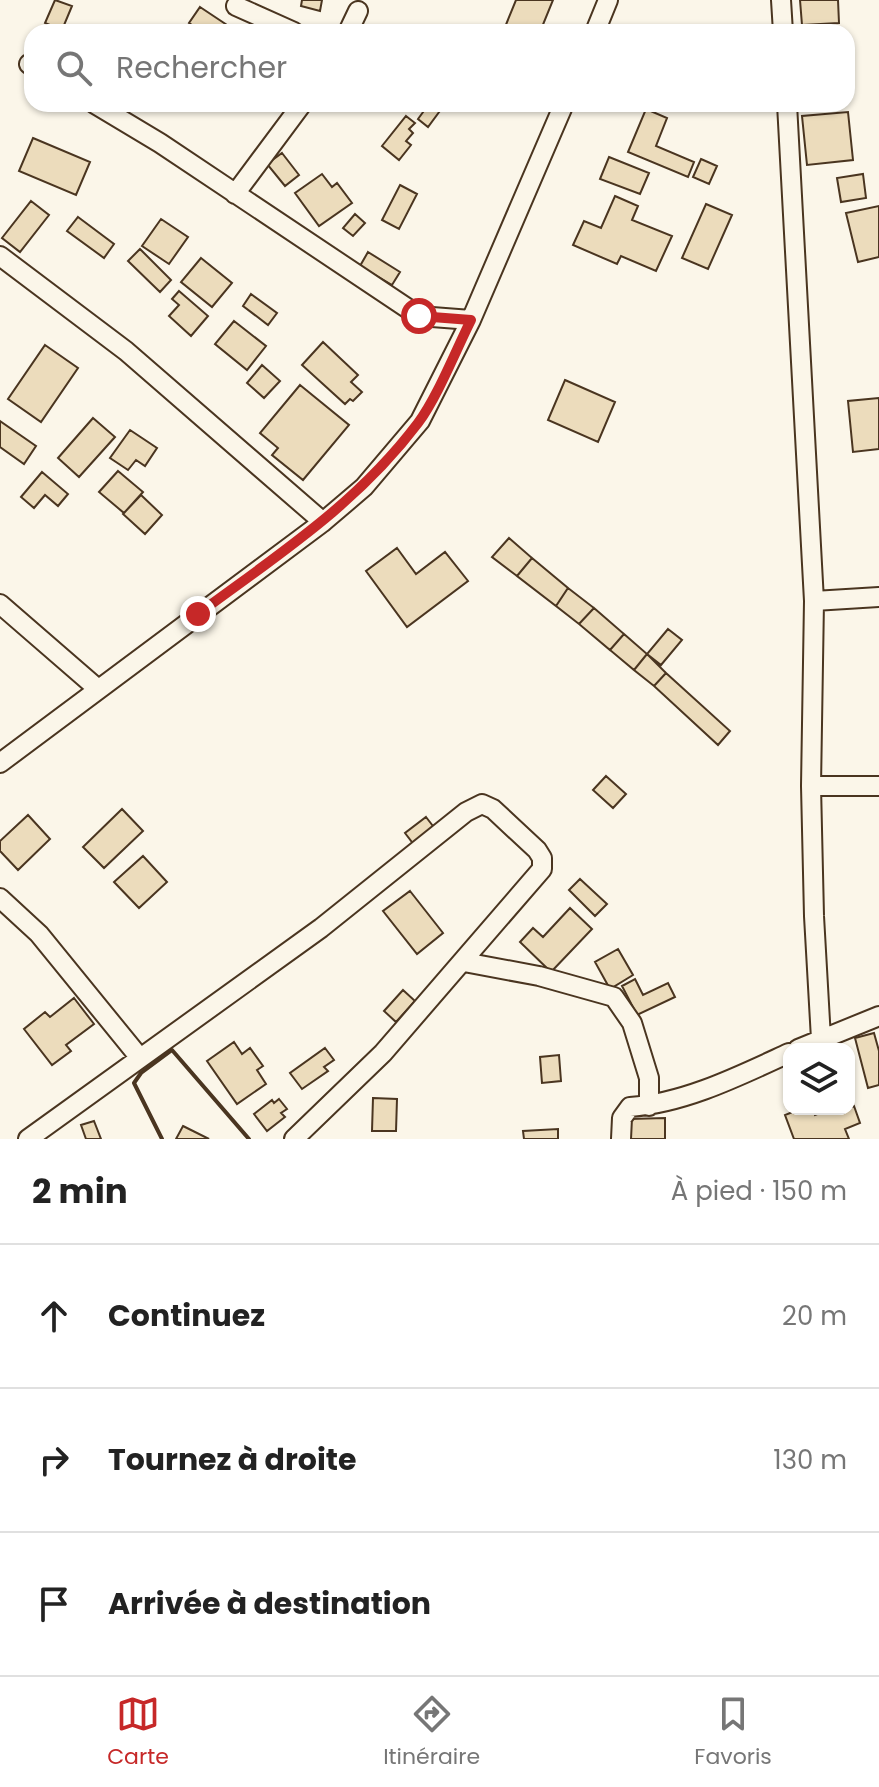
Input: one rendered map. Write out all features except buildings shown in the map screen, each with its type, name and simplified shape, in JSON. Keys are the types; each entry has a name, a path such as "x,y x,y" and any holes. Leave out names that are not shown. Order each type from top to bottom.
{"street":[{"path":"598,24 608,0"},
{"path":"781,0 782,24"},
{"path":"236,6 276,24"},
{"path":"352,24 358,11"},
{"path":"107,112 419,316 471,320"},
{"path":"235,194 296,112"},
{"path":"0,763 323,522 364,487 420,421 471,320 561,112"},
{"path":"787,112 814,601 811,786 821,1039"},
{"path":"0,256 126,351 323,522"},
{"path":"814,601 879,597"},
{"path":"0,604 98,689"},
{"path":"811,786 879,786"},
{"path":"28,1139 321,928 466,812 482,804 493,809 537,850 542,858 542,869 383,1053 294,1139"},
{"path":"0,898 39,934 140,1058"},
{"path":"464,962 539,976 614,997 632,1023 649,1078 649,1106"},
{"path":"812,1043 879,1016"},
{"path":"621,1139 622,1118 630,1107 649,1106 729,1081 783,1056"}],"wall":[{"path":"162,1139 134,1083 141,1073 172,1050 249,1139"}],"route":[{"path":"198,614 323,522 364,487 420,421 471,320 419,316"}]}
